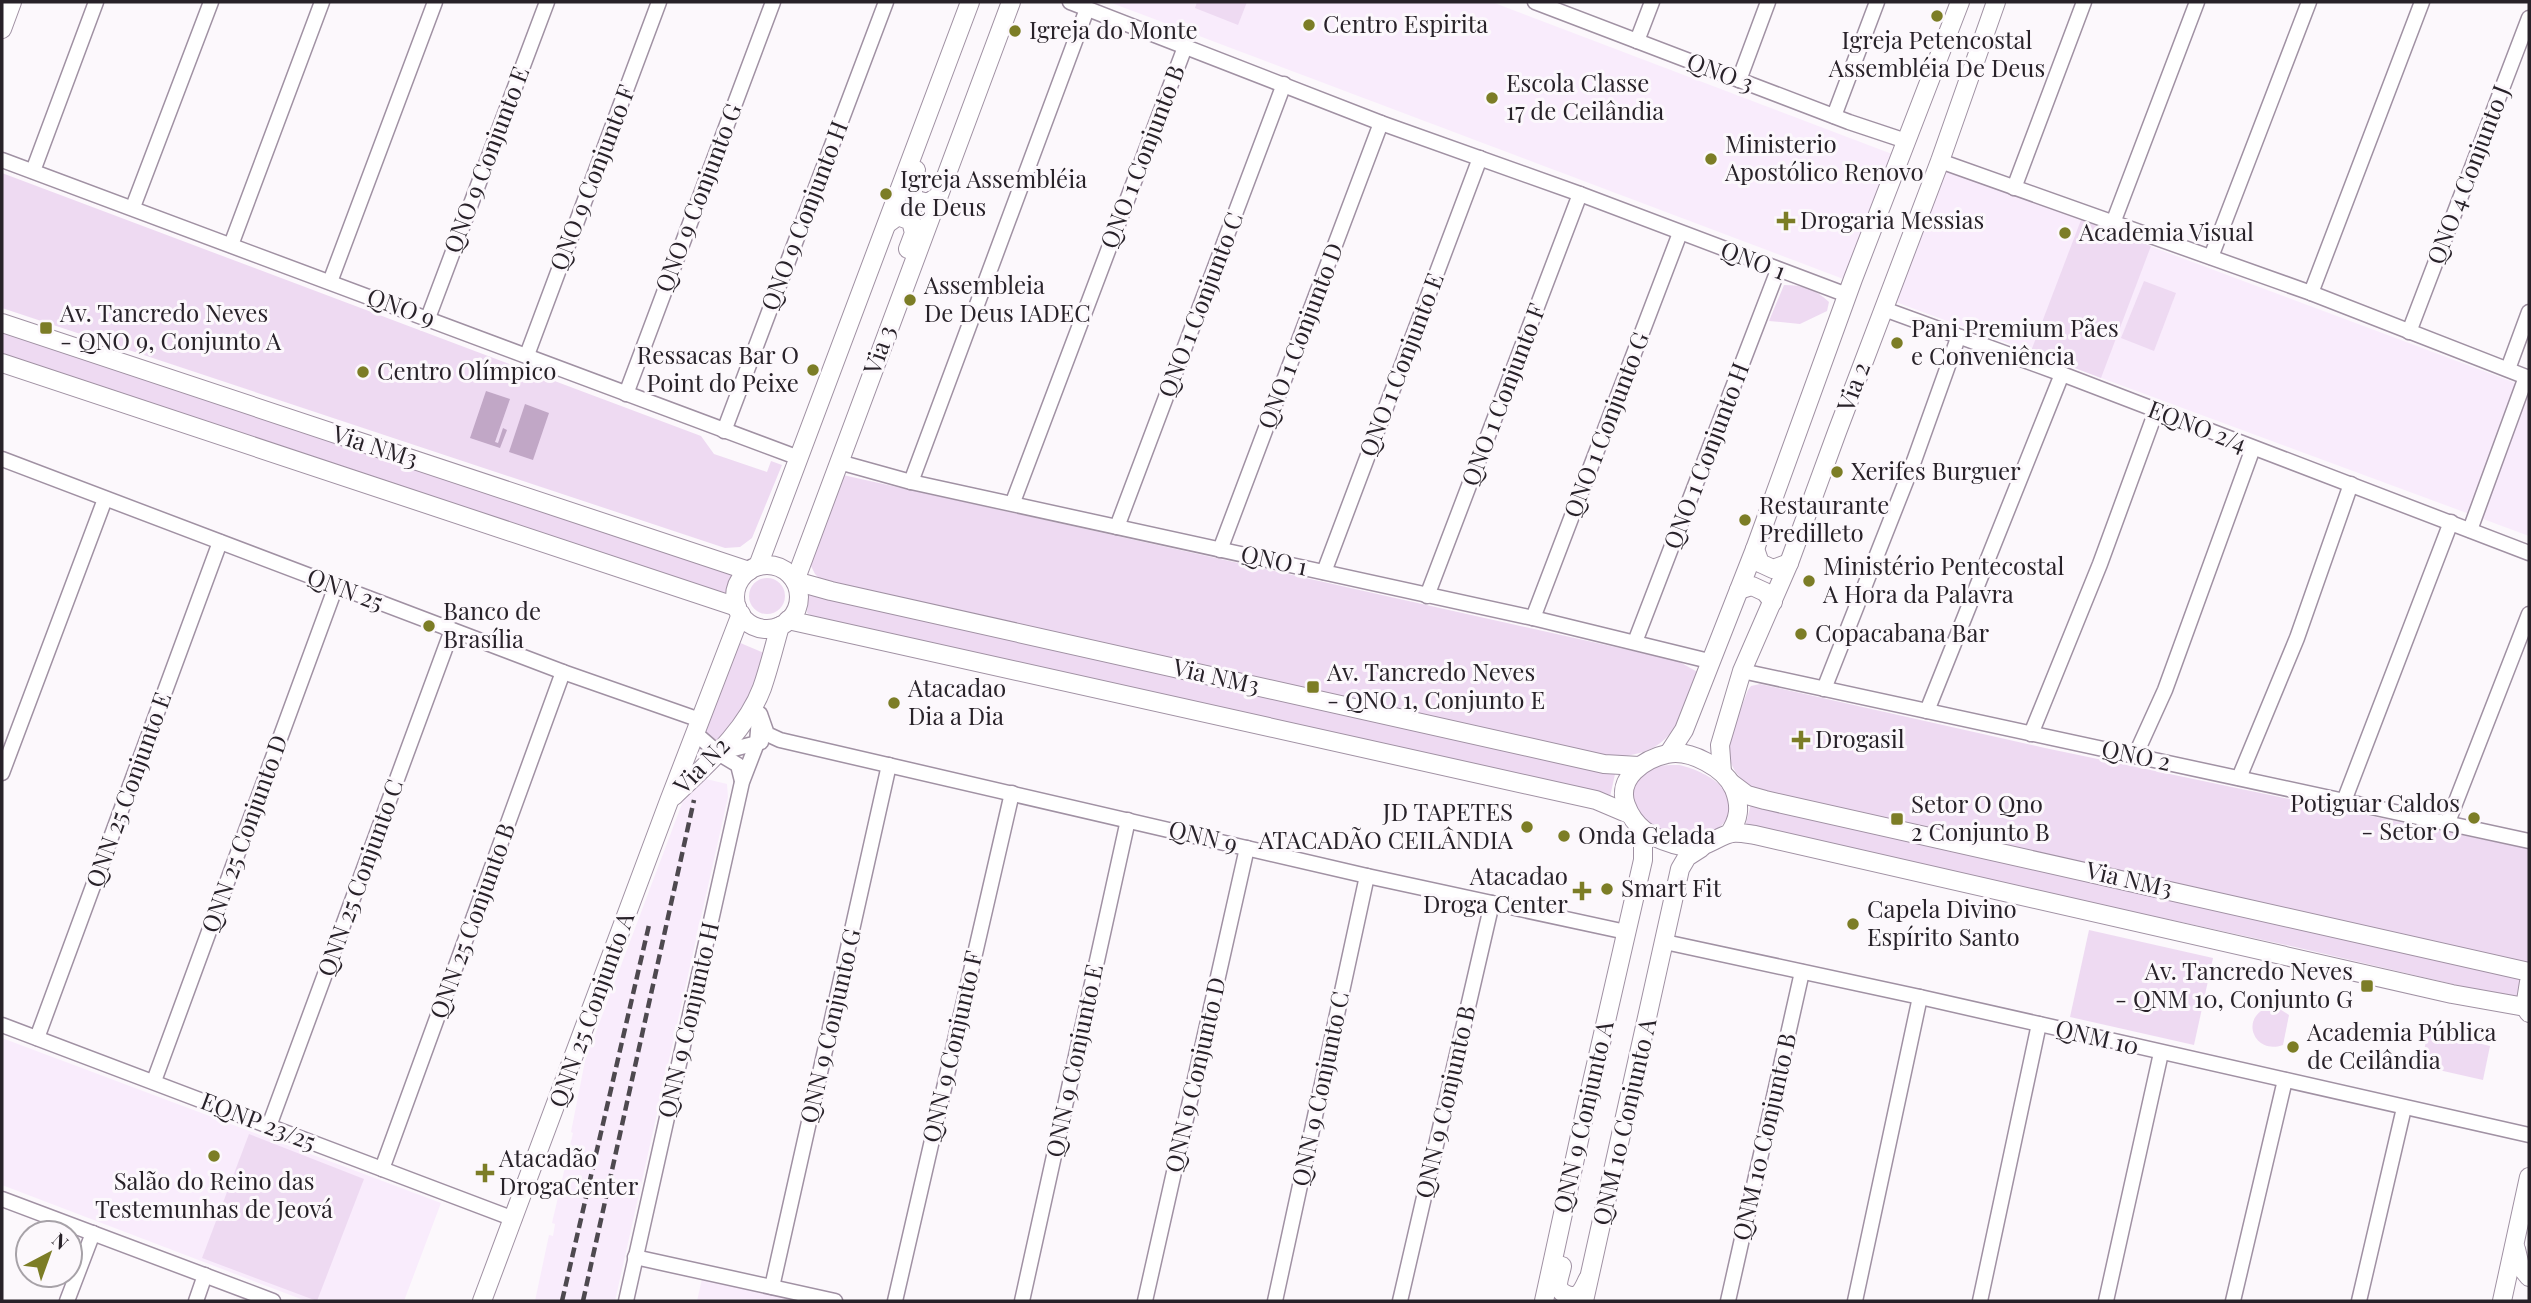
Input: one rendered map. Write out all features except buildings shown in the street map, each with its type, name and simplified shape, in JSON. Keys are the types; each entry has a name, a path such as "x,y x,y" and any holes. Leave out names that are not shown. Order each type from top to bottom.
{"main road":[{"path":"2,29 12,2"},
{"name":"Via 3","path":"753,568 799,458 970,2"},
{"name":"Via 3","path":"795,580 1011,2"},
{"name":"Via 2","path":"1670,753 1684,730 1755,549 1847,295 1960,2"},
{"name":"Via 2","path":"1726,778 1720,745 1742,671 1789,564 1940,161 1995,2"},
{"path":"938,196 932,202 923,203 916,200 911,189 942,79"},
{"path":"872,373 880,322 914,229 911,221 903,216 894,217 887,224"},
{"name":"Via NM3","path":"2,323 753,568"},
{"name":"Via NM3","path":"2,363 739,610"},
{"path":"1755,549 1760,563 1773,569 1789,564"},
{"path":"775,566 786,570 795,580 798,604 784,623 768,628 756,626 739,610 736,591 739,581 753,568 775,566"},
{"name":"Via NM3","path":"795,580 831,591 1590,761 1639,766"},
{"path":"1738,590 1752,586 1765,592 1773,603"},
{"name":"Via N2","path":"669,801 739,610"},
{"name":"Via NM3","path":"784,623 1595,800 1629,814"},
{"name":"Via N2","path":"669,801 718,753 751,710 762,689 784,623"},
{"path":"1670,753 1696,758 1726,778 1738,800 1739,812 1729,834 1701,848 1675,844 1643,832 1629,814 1624,798 1624,787 1628,778 1639,766 1670,753"},
{"name":"Via NM3","path":"1726,778 1747,794 1765,800 2529,972"},
{"name":"QNN 25 Conjunto A","path":"513,1219 669,801"},
{"name":"QNN 9 Conjunto A","path":"1544,1301 1643,860 1643,832"},
{"name":"Via NM3","path":"1729,834 1755,835 2527,1010"},
{"name":"QNM 10 Conjunto A","path":"1584,1301 1680,869 1687,857 1701,848"},
{"path":"2527,1010 2529,982"},
{"path":"1586,1108 1585,1170 1558,1284 1560,1290 1575,1296 1581,1292 1590,1276"},
{"path":"2502,1301 2517,1242 2529,1177"},
{"path":"482,1301 513,1219"},
{"path":"2517,1242 2517,1258 2529,1277"}],"street":[{"path":"33,171 96,2"},
{"path":"133,207 211,2"},
{"path":"231,245 322,2"},
{"path":"330,282 435,2"},
{"name":"QNO 9 Conjunto E","path":"428,318 547,2"},
{"name":"QNO 9 Conjunto F","path":"527,355 659,2"},
{"name":"QNO 9 Conjunto G","path":"626,394 773,2"},
{"name":"QNO 9 Conjunto H","path":"724,431 886,2"},
{"name":"QNO 1","path":"1070,2 1381,123 1580,194 1847,295"},
{"name":"QNO 3","path":"1539,2 1834,116 1906,141"},
{"path":"1637,41 1652,2"},
{"path":"1739,80 1768,2"},
{"path":"1834,116 1877,2"},
{"path":"2014,188 2084,2"},
{"path":"2113,223 2197,2"},
{"path":"2211,257 2309,2"},
{"path":"2311,293 2422,2"},
{"path":"911,482 1087,9"},
{"name":"QNO 4 Conjunto J","path":"2409,332 2529,18"},
{"name":"QNO 1 Conjunto B","path":"1013,502 1185,47"},
{"name":"QNO 1 Conjunto C","path":"1117,527 1284,84"},
{"name":"QNO 1 Conjunto D","path":"1220,550 1381,123"},
{"name":"QNO 1 Conjunto E","path":"1324,572 1480,158"},
{"name":"QNO 9","path":"2,160 799,458"},
{"path":"1940,161 2311,293 2528,378 2470,530"},
{"name":"QNO 1 Conjunto F","path":"1427,596 1580,194"},
{"name":"QNO 1 Conjunto G","path":"1533,618 1680,233"},
{"name":"QNO 1 Conjunto H","path":"1635,642 1778,270"},
{"name":"EQNO 2/4","path":"1884,309 2062,374 2529,554"},
{"path":"2508,369 2529,312"},
{"path":"1824,689 1914,461 1958,338"},
{"path":"1927,711 2062,374"},
{"path":"2031,734 2100,564 2156,411"},
{"path":"2135,756 2165,690 2253,448"},
{"name":"QNN 25","path":"2,458 695,724"},
{"name":"QNO 1","path":"839,462 911,482 1013,502 1533,618 1709,661"},
{"path":"2239,778 2297,638 2351,485"},
{"path":"2,773 105,499"},
{"path":"2344,801 2451,522"},
{"name":"QNN 25 Conjunto E","path":"37,1038 220,542"},
{"name":"QNN 25 Conjunto D","path":"154,1081 336,586"},
{"path":"2448,822 2529,614"},
{"name":"QNN 25 Conjunto C","path":"269,1126 453,630"},
{"name":"QNO 2","path":"1742,671 2529,841"},
{"name":"QNN 25 Conjunto B","path":"382,1169 563,672"},
{"name":"QNN 9 Conjunto H","path":"626,1301 742,782 757,743 762,689"},
{"path":"760,714 766,734 780,740"},
{"path":"695,724 718,753 738,765 742,782"},
{"name":"QNN 9","path":"718,753 780,740 1367,876 1626,932"},
{"name":"QNN 9 Conjunto G","path":"772,1287 889,765"},
{"name":"QNN 9 Conjunto F","path":"895,1301 1012,793"},
{"name":"QNN 9 Conjunto E","path":"1022,1301 1128,820"},
{"name":"QNN 9 Conjunto D","path":"1145,1301 1247,848"},
{"name":"QNN 9 Conjunto C","path":"1275,1301 1367,876"},
{"name":"QNN 9 Conjunto B","path":"1400,1301 1492,904"},
{"name":"QNM 10","path":"1665,942 2529,1135"},
{"name":"QNM 10 Conjunto B","path":"1728,1301 1802,972"},
{"path":"1855,1301 1920,997"},
{"name":"EQNP 23/25","path":"2,1024 513,1219"},
{"path":"1980,1301 2039,1024"},
{"path":"2106,1301 2161,1053"},
{"path":"2232,1301 2285,1080"},
{"path":"2359,1301 2404,1108"},
{"path":"2,1199 273,1301"},
{"path":"67,1301 93,1233"},
{"path":"635,1257 835,1301"},
{"path":"196,1301 205,1275"}],"shaded area":[{"path":"1109,2 1492,2 1892,154 1846,280"},
{"path":"1197,2 1247,2 1238,25 1195,8"},
{"path":"1944,169 2529,388 2529,536 1893,301"},
{"name":"Centro Olímpico","path":"2,173 701,436 714,454 767,472 771,461 782,465 752,538 740,547 725,548 2,308"},
{"path":"2081,220 2151,246 2101,378 2031,351"},
{"path":"2144,281 2176,293 2154,351 2121,338"},
{"path":"1784,285 1803,287 1819,294 1829,302 1827,311 1800,324 1769,321"},
{"path":"2,330 736,574 728,596 2,356"},
{"path":"486,391 510,399 495,442 498,443 503,428 507,430 500,448 470,438"},
{"path":"525,404 549,413 533,460 509,452"},
{"path":"843,475 1678,661 1701,674 1686,708 1670,734 1647,751 1609,757 822,581 810,564"},
{"path":"767,578 780,583 785,596 780,609 767,614 754,609 749,596 754,583"},
{"path":"808,593 1615,774 1610,797 817,619 807,613"},
{"path":"738,642 764,653 756,687 731,729 717,742 705,731"},
{"path":"1760,684 2045,748 2529,849 2529,963 1753,789 1740,778 1732,766 1729,743 1748,690 1751,686"},
{"path":"1679,765 1711,778 1727,794 1731,804 1729,815 1713,832 1692,837 1669,833 1649,823 1637,811 1633,793 1637,781 1654,768"},
{"path":"702,778 727,784 728,797 615,1301 535,1301 549,1235 553,1236 555,1224 552,1223 573,1133 571,1132 585,1061 683,801"},
{"path":"1751,804 2521,977 2516,999 2295,947 1745,827"},
{"path":"2089,930 2213,958 2194,1045 2070,1017"},
{"path":"2271,1007 2289,1015 2283,1045 2272,1047 2257,1040 2253,1033 2255,1017"},
{"path":"2428,1031 2490,1046 2483,1080 2421,1066"},
{"path":"2,1038 441,1203 404,1301 306,1301 2,1185"},
{"path":"249,1134 364,1179 317,1301 202,1258"},
{"path":"702,1279 799,1301 697,1301"}],"railway":[{"path":"583,1301 694,800"},
{"path":"562,1301 649,925"}],"place":[{"name":"Igreja Petencostal Assembléia De Deus","path":"1937,16"},
{"name":"Centro Espirita","path":"1309,25"},
{"name":"Igreja do Monte","path":"1015,31"},
{"name":"Escola Classe 17 de Ceilândia","path":"1492,98"},
{"name":"Ministerio Apostólico Renovo","path":"1711,159"},
{"name":"Igreja Assembléia de Deus","path":"886,194"},
{"name":"Drogaria Messias","path":"1786,221"},
{"name":"Academia Visual","path":"2065,233"},
{"name":"Assembleia De Deus IADEC","path":"910,300"},
{"name":"Av. Tancredo Neves - QNO 9, Conjunto A","path":"46,328"},
{"name":"Pani Premium Pães e Conveniência","path":"1897,343"},
{"name":"Ressacas Bar O Point do Peixe","path":"813,370"},
{"name":"Centro Olímpico","path":"363,372"},
{"name":"Xerifes Burguer","path":"1837,472"},
{"name":"Restaurante Predilleto","path":"1745,520"},
{"name":"Ministério Pentecostal A Hora da Palavra","path":"1809,581"},
{"name":"Banco de Brasília","path":"429,626"},
{"name":"Copacabana Bar","path":"1801,634"},
{"name":"Av. Tancredo Neves - QNO 1, Conjunto E","path":"1313,687"},
{"name":"Atacadao Dia a Dia","path":"894,703"},
{"name":"Drogasil","path":"1801,740"},
{"name":"Potiguar Caldos - Setor O","path":"2474,818"},
{"name":"Setor O Qno 2 Conjunto B","path":"1897,819"},
{"name":"JD TAPETES ATACADÃO CEILÂNDIA","path":"1527,827"},
{"name":"Onda Gelada","path":"1564,836"},
{"name":"Smart Fit","path":"1607,889"},
{"name":"Atacadao Droga Center","path":"1582,891"},
{"name":"Capela Divino Espírito Santo","path":"1853,924"},
{"name":"Av. Tancredo Neves - QNM 10, Conjunto G","path":"2367,986"},
{"name":"Academia Pública de Ceilândia","path":"2293,1047"},
{"name":"Salão do Reino das Testemunhas de Jeová","path":"214,1156"},
{"name":"Atacadão DrogaCenter","path":"485,1173"}]}
